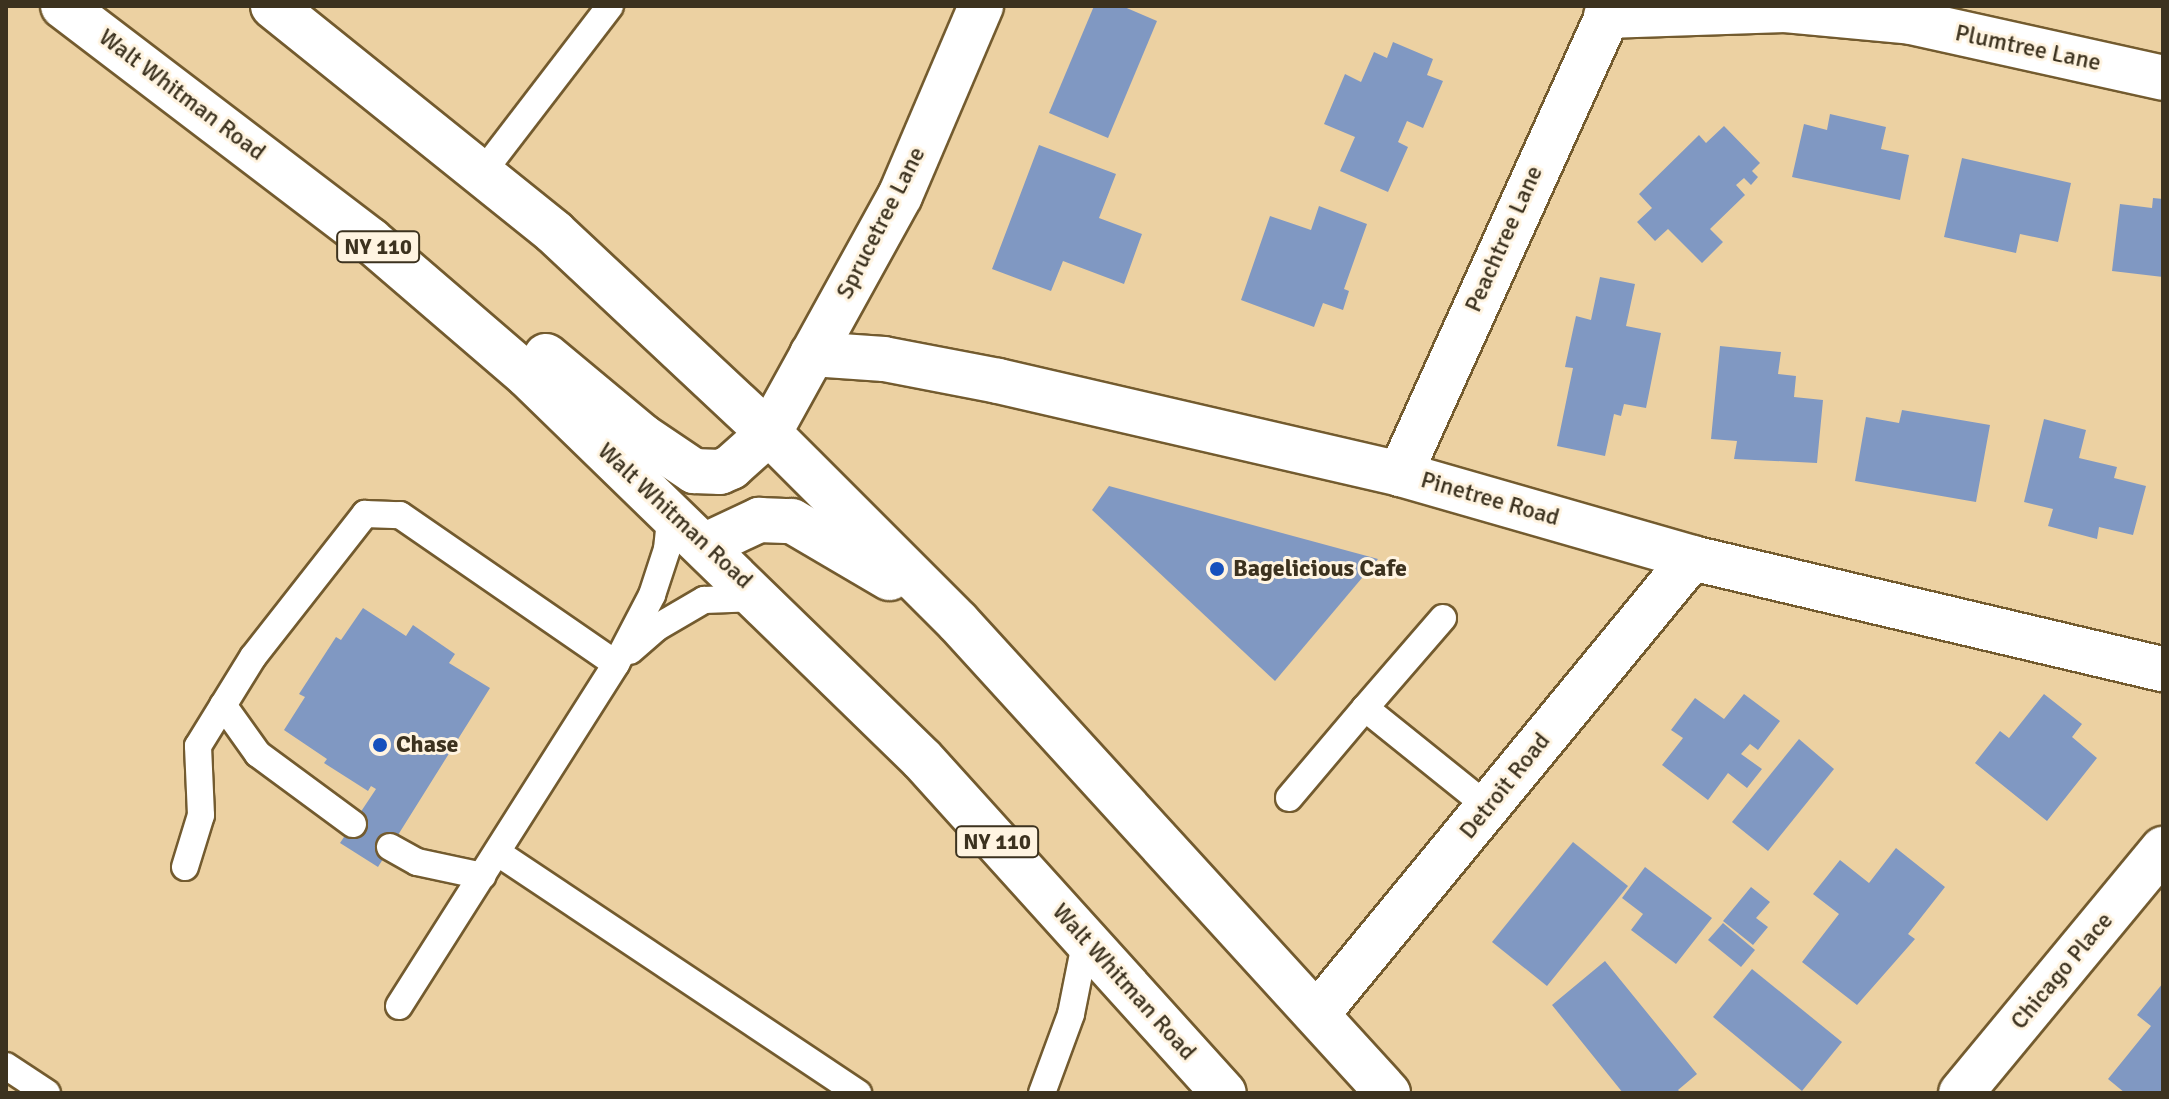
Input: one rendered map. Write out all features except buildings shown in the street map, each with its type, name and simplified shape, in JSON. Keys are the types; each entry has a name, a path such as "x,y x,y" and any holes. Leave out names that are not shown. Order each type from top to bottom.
{"main road":[{"name":"Walt Whitman Road","path":"63,6 370,240 528,376 762,598 922,759 1224,1093"},
{"path":"273,6 554,232 769,433 958,622 1388,1093"},
{"name":"Sprucetree Lane","path":"370,240 541,352 674,461 694,471 731,467 769,433 900,196 981,6"},
{"name":"Plumtree Lane","path":"1609,11 1785,10 1911,22 2163,78"},
{"name":"Peachtree Lane","path":"1400,474 1609,11"},
{"name":"Pinetree Road","path":"812,354 884,359 998,381 1400,474 1692,558 2163,669"},
{"path":"706,545 759,520 792,521 958,622"},
{"name":"Detroit Road","path":"1318,1013 1692,558"},
{"name":"Chicago Place","path":"1961,1093 2163,849"}],"lane":[{"path":"482,173 610,6"},
{"path":"399,1006 616,664 652,595 667,549 671,513"},
{"path":"185,867 201,815 198,746 253,657 365,514 400,515 616,664"},
{"path":"616,664 656,628 704,600 762,598"},
{"path":"1289,798 1443,618"},
{"path":"223,705 258,754 353,824"},
{"path":"1365,708 1488,807"},
{"path":"390,847 417,862 483,876"},
{"path":"498,853 858,1093"},
{"path":"1042,1093 1071,1014 1086,939"},
{"path":"6,1066 47,1093"}],"place":[{"name":"Bagelicious Cafe","path":"1217,569"},
{"name":"Chase","path":"380,745"}]}
